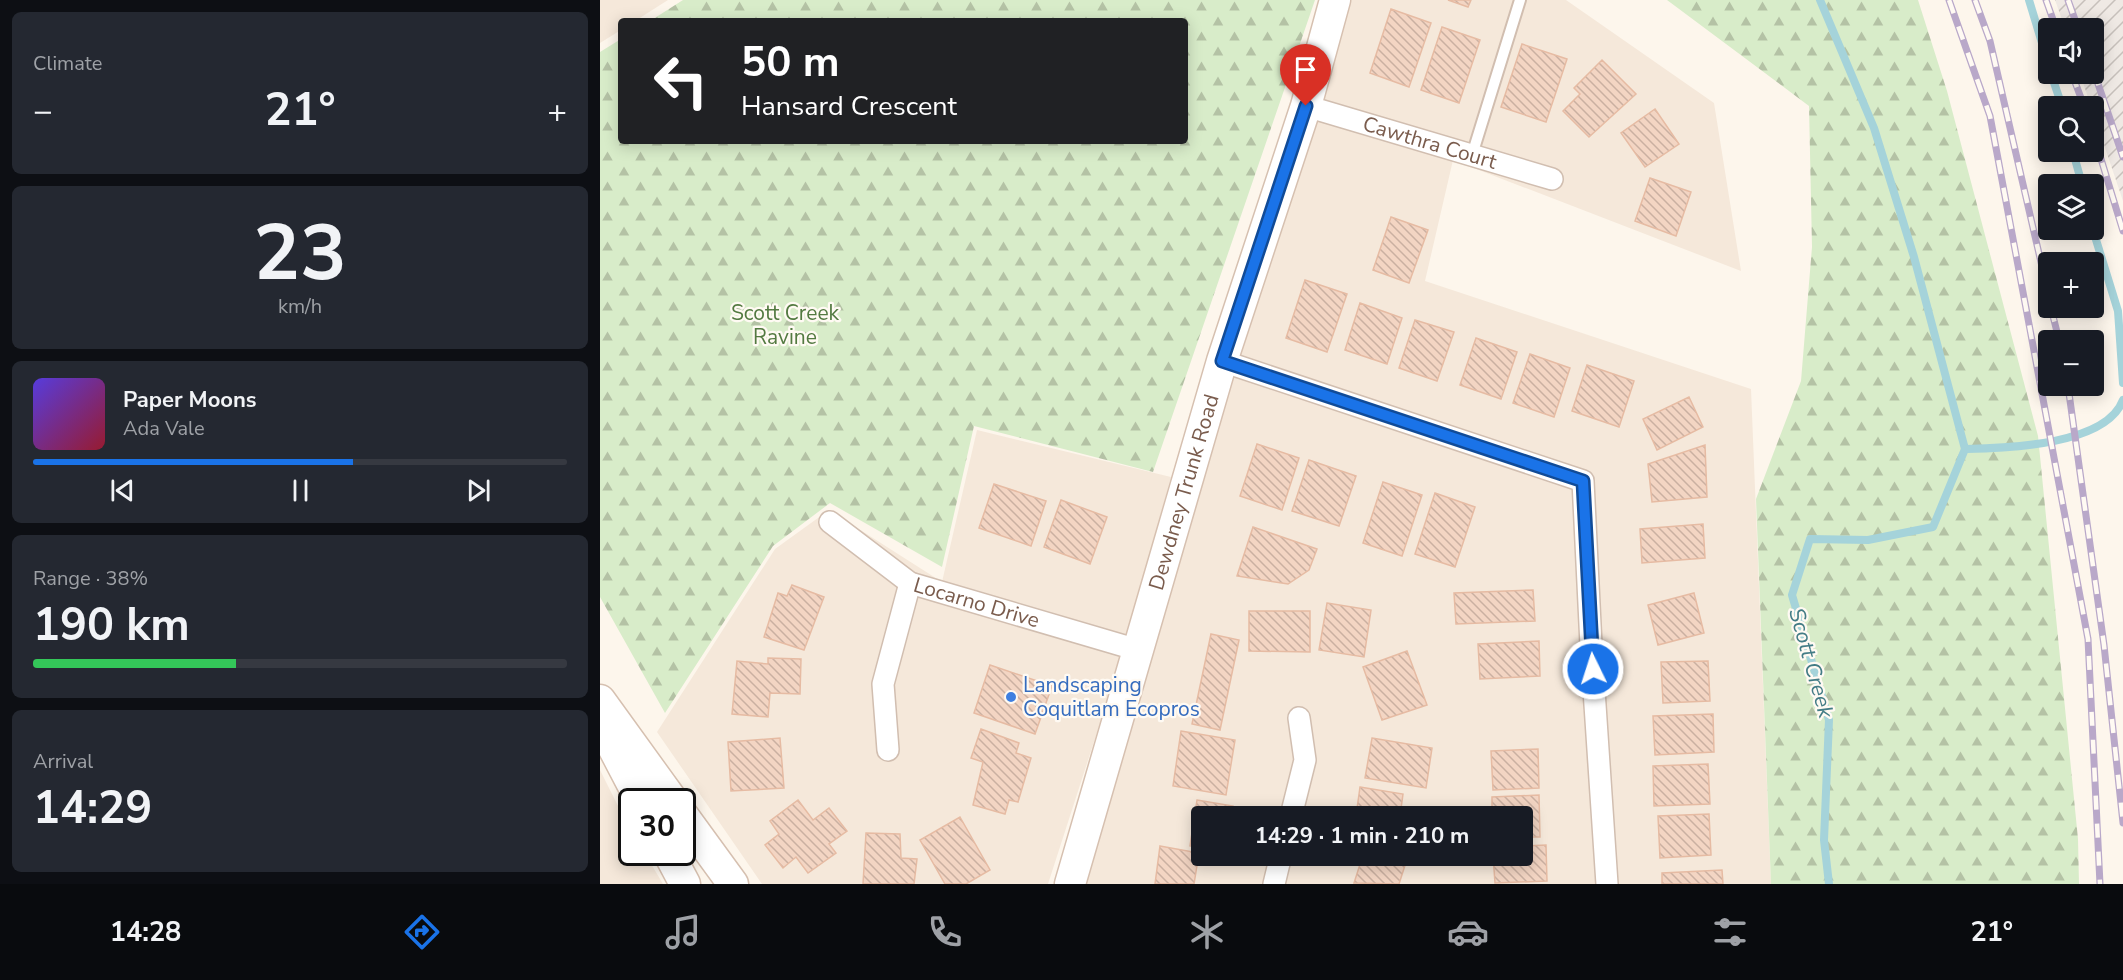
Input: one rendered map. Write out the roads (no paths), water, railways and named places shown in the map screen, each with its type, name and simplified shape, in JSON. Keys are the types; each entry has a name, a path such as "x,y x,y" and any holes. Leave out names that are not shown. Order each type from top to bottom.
{"main road":[{"name":"Dewdney Trunk Road","path":"1070,884 1222,361 1306,106 1335,0"},
{"path":"600,700 664,788"},
{"path":"600,723 634,788"},
{"path":"696,833 733,884"},
{"path":"675,866 685,884"}],"street":[{"name":"Cawthra Court","path":"1306,106 1552,179"},
{"path":"1222,361 1583,481 1607,884"},
{"name":"Locarno Drive","path":"830,522 910,583 1138,650"},
{"path":"888,750 883,684 910,583"},
{"path":"1294,806 1305,760 1299,718"},
{"path":"1274,884 1278,866"}],"lane":[{"path":"1472,155 1520,0"}],"waterway":[{"path":"1820,0 1874,128 1914,257 1965,449"},
{"name":"Scott Creek","path":"2029,0 2038,30"},
{"name":"Scott Creek","path":"2054,84 2059,96"},
{"name":"Scott Creek","path":"2076,162 2079,174"},
{"name":"Scott Creek","path":"2096,240 2118,311 2123,383"},
{"name":"Scott Creek","path":"1965,449 2028,445 2076,435 2097,427 2113,415 2123,400"},
{"name":"Scott Creek","path":"1829,884 1824,840 1829,720 1792,595 1810,539 1868,540 1933,527 1965,449"}],"railway":[{"path":"1949,0 1990,116 2088,639 2100,884"},
{"path":"1975,0 1990,41 2039,252"},
{"path":"2046,0 2052,18"},
{"path":"2068,0 2074,18"},
{"path":"2076,84 2080,96"},
{"path":"2098,84 2123,157"},
{"path":"2102,162 2123,231"},
{"path":"2054,318 2056,330"},
{"path":"2069,396 2104,645 2123,823"}],"place":[{"name":"Landscaping Coquitlam Ecopros","path":"1011,697"}],"park label":[{"name":"Scott Creek Ravine","path":"785,325"}]}
